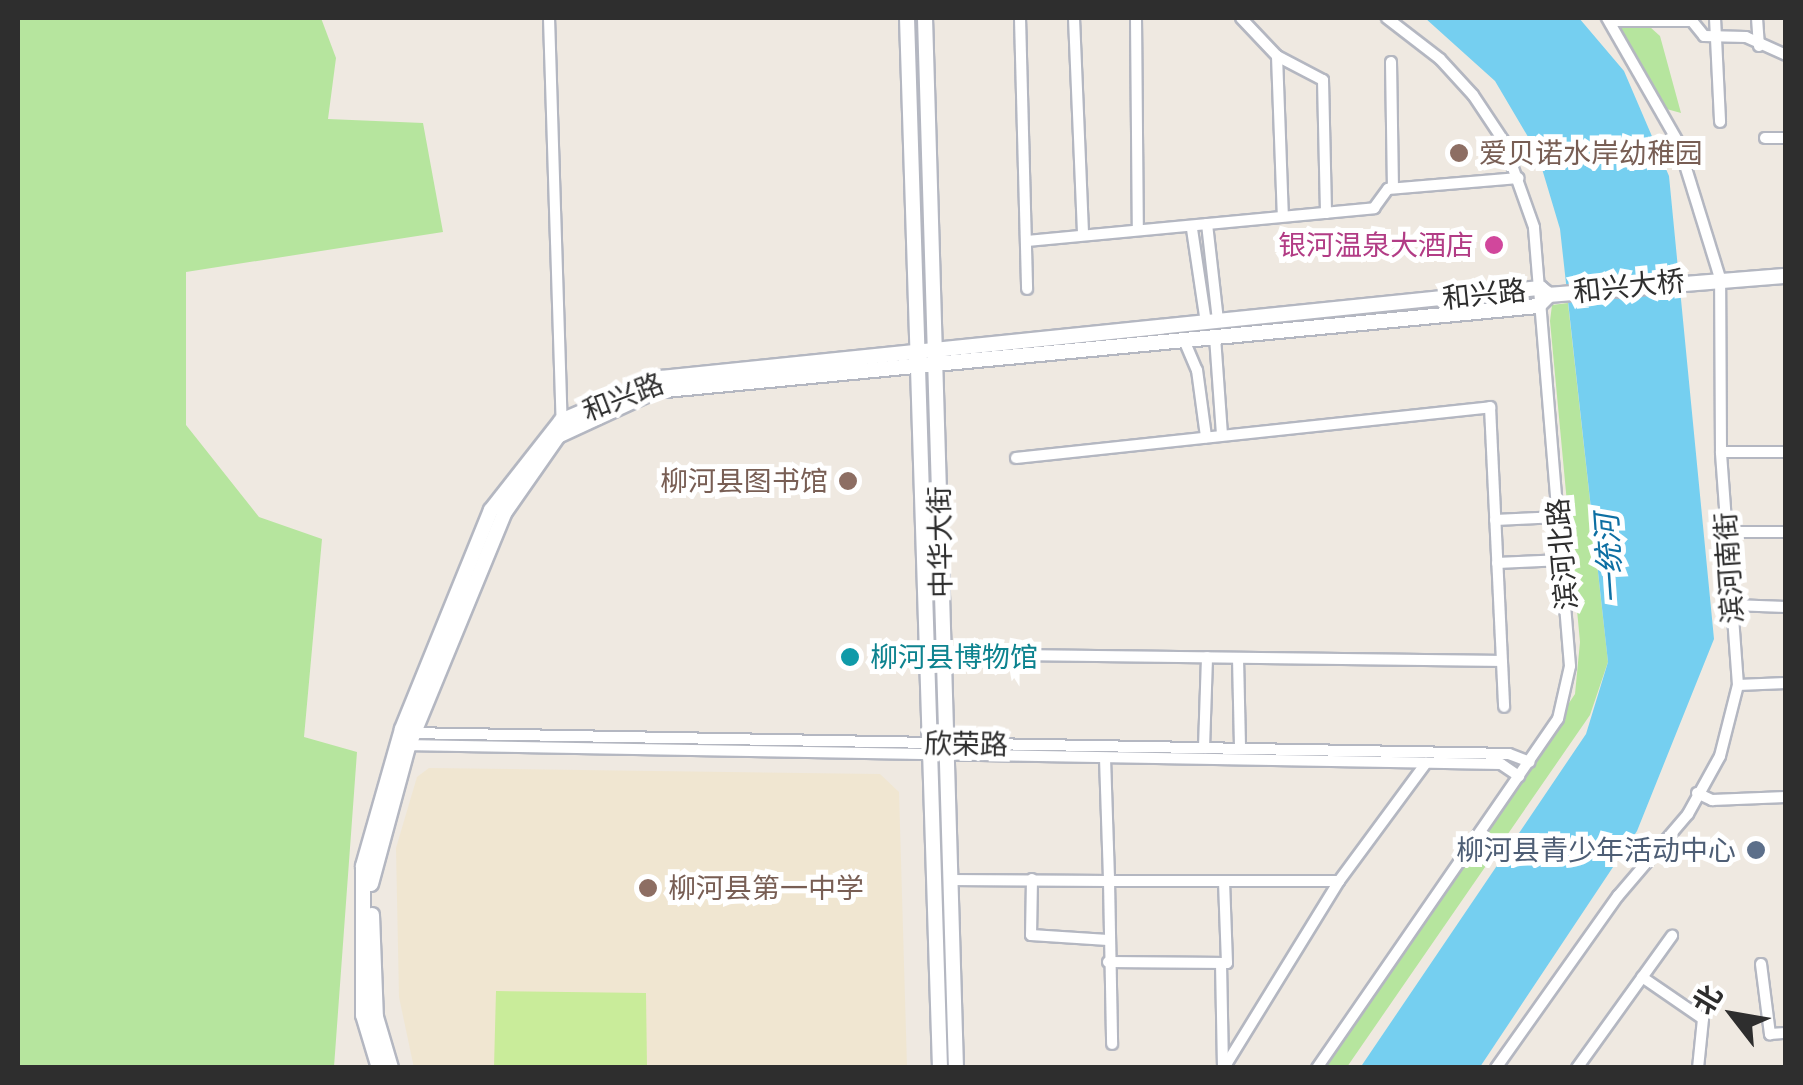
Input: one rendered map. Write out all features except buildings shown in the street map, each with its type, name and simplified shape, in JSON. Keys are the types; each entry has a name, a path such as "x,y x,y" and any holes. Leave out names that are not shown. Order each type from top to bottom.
{"street":[{"path":"549,18 562,427"},
{"name":"中华大街","path":"907,18 926,358 938,750 940,1068"},
{"name":"中华大街","path":"925,18 926,358"},
{"path":"1020,18 1028,289"},
{"path":"1074,18 1083,235"},
{"path":"1136,18 1138,230"},
{"path":"1240,18 1277,56 1322,80 1326,212"},
{"name":"滨河北路","path":"1318,1068 1558,719 1570,666 1543,295 1534,227 1519,178 1473,96 1440,59 1387,18"},
{"path":"1715,18 1720,122"},
{"path":"1757,18 1759,47"},
{"path":"1610,19 1692,21 1704,36 1746,36 1759,47 1786,55"},
{"name":"滨河南街","path":"1496,1068 1697,793 1720,756 1738,685 1721,452 1715,278 1678,142 1610,19"},
{"path":"1277,56 1283,216"},
{"path":"1391,62 1393,188"},
{"path":"1765,138 1786,138"},
{"path":"1027,240 1192,229 1207,224 1374,208 1393,188 1519,178"},
{"path":"1207,224 1222,436"},
{"path":"1192,229 1213,327"},
{"name":"和兴大桥","path":"1543,295 1715,278 1786,276"},
{"name":"和兴路","path":"926,358 1543,295"},
{"name":"和兴路","path":"379,1068 364,1015 362,866 405,738 505,512 562,427 661,378 1184,340 1213,327"},
{"path":"1184,340 1197,370 1206,437"},
{"path":"1016,458 1490,407 1504,706"},
{"path":"1721,452 1786,452"},
{"path":"1495,520 1559,517"},
{"path":"1726,532 1786,532"},
{"path":"1497,562 1564,560"},
{"path":"1732,605 1786,607"},
{"path":"1020,655 1501,661"},
{"path":"1204,748 1207,657"},
{"path":"1238,658 1240,749"},
{"path":"1738,685 1786,683"},
{"name":"和兴路","path":"390,1068 376,1017 370,874 405,738"},
{"name":"欣荣路","path":"405,738 938,750 1105,758 1501,764 1519,776"},
{"name":"欣荣路","path":"938,750 1204,748 1509,754 1530,762"},
{"name":"中华大街","path":"938,750 949,880 956,1068"},
{"path":"1105,758 1112,1044"},
{"path":"1223,1068 1339,881 1426,762"},
{"path":"1697,793 1712,800 1786,797"},
{"path":"1032,879 1031,935 1108,940"},
{"path":"949,880 1339,881"},
{"path":"1108,962 1227,962 1224,881"},
{"path":"1577,1068 1672,936"},
{"path":"1221,962 1223,1068"},
{"path":"1761,964 1770,1034 1786,1034"},
{"path":"1642,977 1703,1019 1698,1068"}],"shaded area":[{"name":"柳河县第一中学","path":"429,768 880,774 899,792 907,1067 414,1068 399,997 396,848 417,777"}],"green space":[{"path":"18,18 321,18 336,58 328,119 423,123 443,232 186,272 186,425 259,517 322,539 304,737 357,752 334,1067 18,1067"},
{"path":"1610,18 1640,18 1660,36 1681,113 1663,108"},
{"path":"1568,303 1608,662 1590,715 1347,1067 1325,1068 1575,694 1580,642 1550,321 1552,305"},
{"path":"496,991 646,993 647,1067 494,1067"}],"water":[{"name":"一统河","path":"1425,18 1579,18 1624,71 1669,176 1714,639 1637,831 1480,1067 1360,1068 1586,734 1608,662 1560,229 1537,152 1495,81"}],"place":[{"name":"爱贝诺水岸幼稚园","path":"1459,153"},
{"name":"银河温泉大酒店","path":"1494,245"},
{"name":"柳河县图书馆","path":"848,481"},
{"name":"柳河县博物馆","path":"850,657"},
{"name":"柳河县青少年活动中心","path":"1756,850"},
{"name":"柳河县第一中学","path":"648,888"}]}
